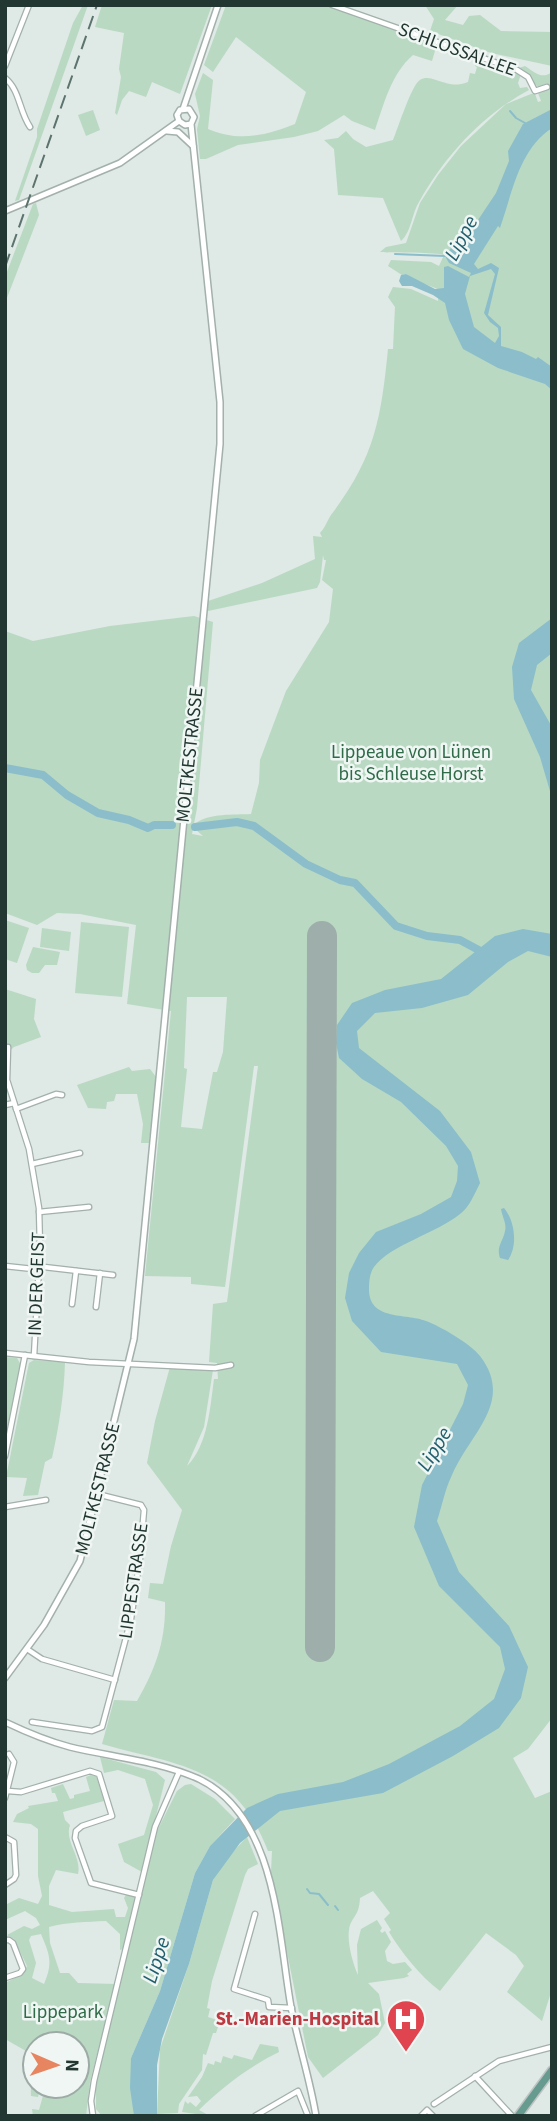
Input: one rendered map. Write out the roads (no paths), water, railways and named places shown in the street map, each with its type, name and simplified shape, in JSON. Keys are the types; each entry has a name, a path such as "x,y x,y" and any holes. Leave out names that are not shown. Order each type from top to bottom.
{"main road":[{"path":"518,2116 552,2070"}],"street":[{"path":"5,66 29,5"},
{"path":"178,121 178,113 186,109 190,86 218,5"},
{"name":"SCHLOSSALLEE","path":"332,5 517,70 528,77 535,91 547,87"},
{"path":"5,78 16,89 22,115 30,127"},
{"name":"MOLTKESTRASSE","path":"5,1678 27,1649 78,1568 134,1339 221,422 196,171 188,124 194,117 186,109"},
{"path":"178,121 188,124"},
{"path":"5,211 112,167 178,121"},
{"path":"166,131 178,132 193,146"},
{"name":"IN DER GEIST","path":"8,1047 7,1080 32,1164 39,1212 34,1356"},
{"path":"5,1105 15,1106 56,1094 62,1095"},
{"path":"32,1164 80,1153"},
{"name":"IN DER GEIST","path":"39,1212 89,1207"},
{"path":"5,1266 113,1275"},
{"path":"72,1304 76,1270"},
{"path":"96,1307 100,1273"},
{"path":"5,1353 128,1364 215,1368 231,1365"},
{"path":"5,1456 25,1355"},
{"name":"LIPPESTRASSE","path":"32,1722 98,1730 102,1727 136,1590 144,1508 97,1494"},
{"path":"5,1507 46,1500"},
{"path":"27,1649 42,1659 115,1680"},
{"path":"5,1721 54,1742 197,1778 224,1796 243,1818 263,1859 277,1915 292,2008 316,2116"},
{"path":"5,1798 14,1762 9,1754"},
{"path":"8,1791 21,1792 96,1772 113,1816 82,1826 76,1831 75,1838 88,1878 95,1885 139,1895"},
{"path":"93,2116 91,2101 94,2081 155,1827 179,1772"},
{"path":"5,1837 14,1842 16,1875 5,1885"},
{"path":"255,1914 234,1989 268,2000 269,2007 292,2008"},
{"path":"5,1940 13,1943 23,1969 20,1973 5,1978"},
{"path":"421,2116 424,2111 431,2113 434,2104 499,2061 552,2048"},
{"path":"475,2076 512,2116"},
{"path":"255,2116 298,2091 308,2116"}],"water":[{"path":"552,109 552,128 541,137 524,160 500,228 498,226 474,264 478,269 491,263 499,268 488,315 501,327 501,346 536,359 538,357 552,367 552,390 545,384 498,368 463,349 449,320 445,303 412,286 402,286 399,281 401,275 406,274 435,289 444,288 444,267 448,266 469,277 471,273 449,263 445,256 468,235 496,193 509,161 508,151 523,124","holes":["491,269 495,274 484,313 498,328 499,336 495,343 474,327 465,294 470,276"]},
{"path":"552,618 552,653 537,665 531,690 552,727 552,798 540,757 514,699 512,667 519,643"},
{"path":"523,929 552,934 552,957 528,951 508,962 468,995 422,1008 375,1013 357,1031 359,1048 440,1111 471,1152 480,1183 469,1204 460,1214 381,1259 372,1271 369,1288 370,1299 381,1311 426,1321 447,1331 476,1351 490,1373 493,1388 486,1417 452,1475 437,1521 459,1572 509,1626 528,1667 521,1698 499,1728 383,1793 280,1811 240,1843 213,1880 189,1964 162,2039 157,2065 157,2116 134,2116 130,2088 131,2058 160,1991 195,1873 210,1846 247,1808 278,1794 343,1782 389,1764 460,1726 494,1699 505,1669 500,1647 439,1586 414,1527 422,1485 463,1404 468,1385 457,1364 381,1352 352,1321 345,1298 349,1273 359,1253 376,1232 421,1214 451,1197 457,1181 458,1166 446,1146 401,1102 362,1079 339,1058 336,1043 337,1025 352,1003 385,990 441,979 495,936"},
{"path":"504,1208 511,1220 514,1234 513,1248 508,1260 500,1258 499,1254 505,1228 501,1209"}],"waterway":[{"path":"510,111 525,123"},
{"name":"Lippe","path":"395,254 445,256"},
{"path":"5,768 43,775 67,795 98,813 129,820 148,828 154,825 172,825"},
{"path":"195,827 237,822 254,826 306,864 340,880 355,883 396,926 427,936 460,940 486,954"},
{"path":"307,1889 310,1893 319,1894 328,1905"},
{"path":"335,1906 338,1910"}],"railway":[{"path":"5,267 97,5"}],"place":[{"name":"St.-Marien-Hospital","path":"406,2053"}],"park label":[{"name":"Lippeaue von Lünen bis Schleuse Horst","path":"411,763"},
{"name":"Lippepark","path":"63,2012"}]}
